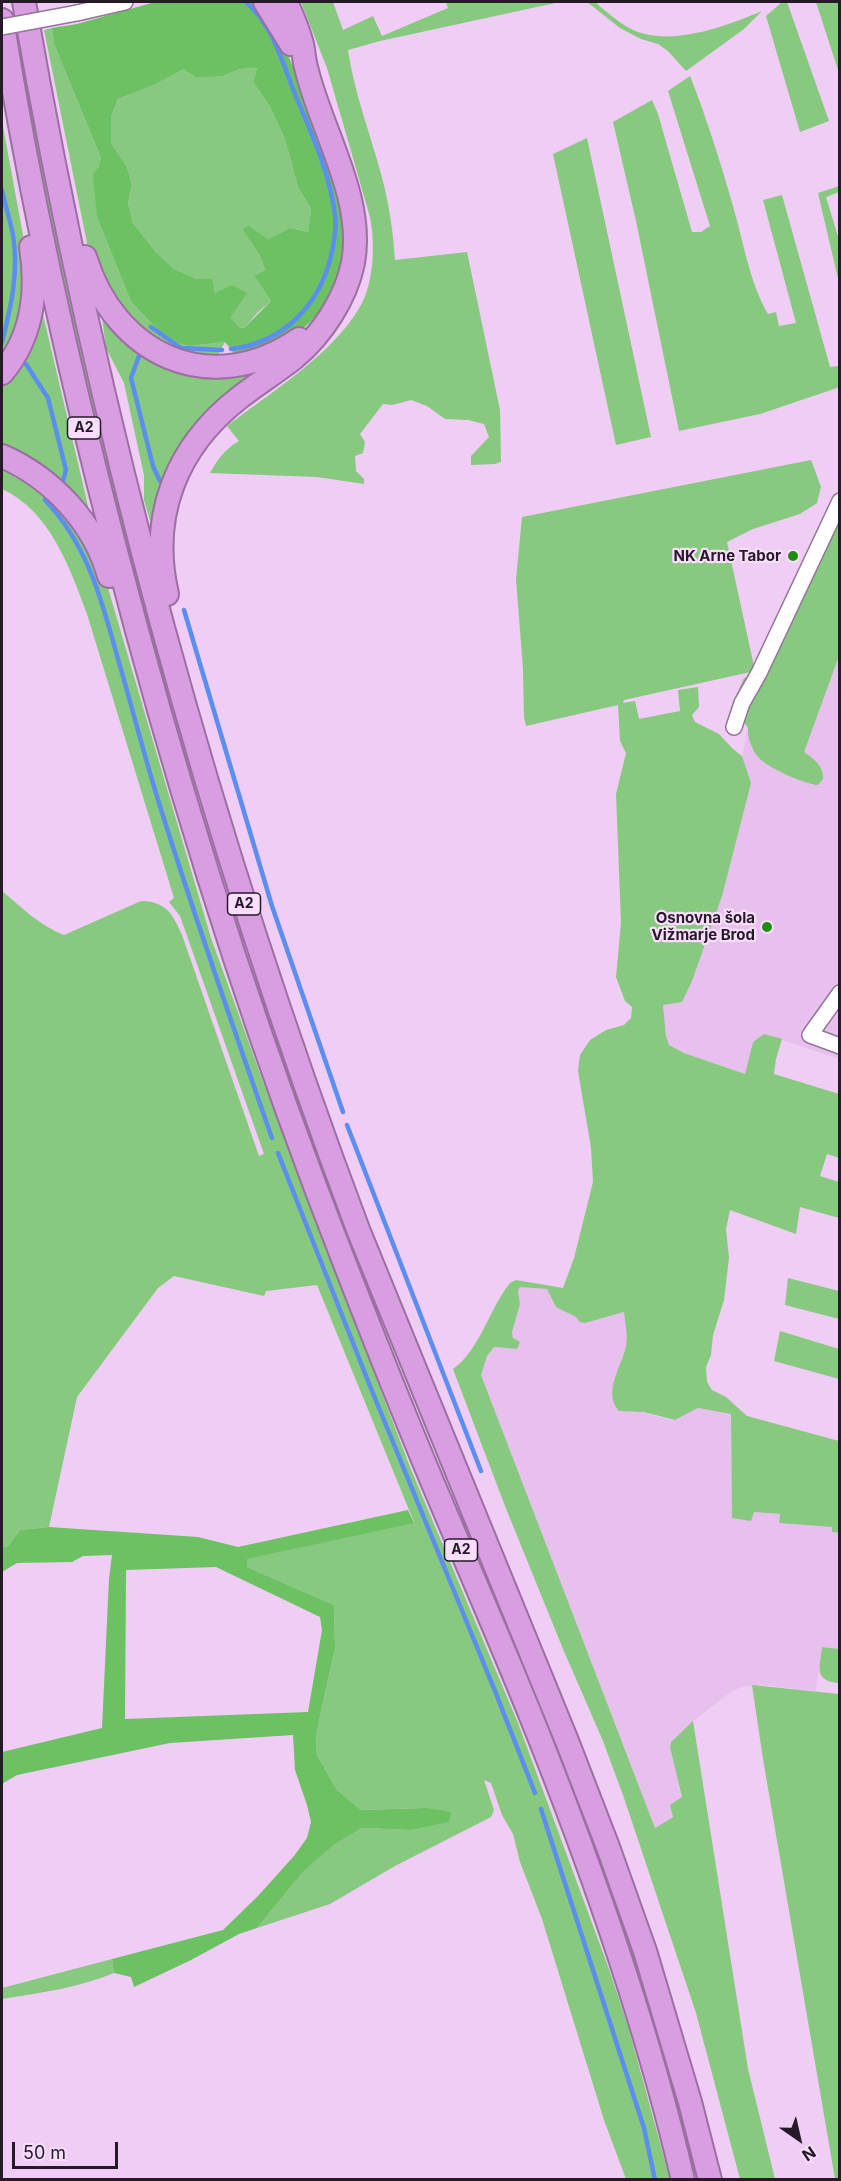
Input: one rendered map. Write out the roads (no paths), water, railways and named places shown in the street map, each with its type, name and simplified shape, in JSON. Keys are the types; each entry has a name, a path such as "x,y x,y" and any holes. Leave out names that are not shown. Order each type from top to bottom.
{"highway":[{"name":"A2","path":"24,2 77,280 116,449 169,653 253,933 329,1152 419,1380 563,1730 608,1847 645,1951 690,2102 710,2180"},
{"path":"265,2 307,71"},
{"path":"169,653 169,602 162,576 161,543 169,494 181,465 198,438 216,419 237,399 296,356 314,338 345,290 353,264 354,218 348,191 307,71 302,44 286,2"},
{"name":"A2","path":"2,20 27,159 93,464 154,693 224,926 316,1189 418,1448 531,1717 621,1958 661,2092 683,2180"},
{"path":"51,151 72,196 85,258 94,284 121,324 152,350 168,358 200,366 231,367 248,364 288,346 329,317"},
{"path":"2,374 22,343 30,321 33,298 33,260 22,201 27,159"},
{"path":"2,456 30,470 59,493 94,538 108,571 124,632 138,665 154,693"}],"street":[{"path":"2,27 125,2"},
{"path":"734,727 742,703 759,673 840,501"},
{"path":"840,993 810,1035 840,1046"}],"waterway":[{"path":"231,349 267,339 296,319 308,306 325,274 331,256 336,225 333,199 324,168 281,57 270,33 246,2"},
{"path":"2,190 15,249 15,276 2,342"},
{"path":"151,327 181,348 222,350"},
{"path":"139,356 131,378 153,466 160,481"},
{"path":"26,364 48,398 66,470 63,481"},
{"path":"45,500 60,517 72,536 92,575 172,845 272,1138"},
{"path":"184,610 272,906 343,1112"},
{"path":"347,1125 481,1471"},
{"path":"278,1153 535,1793"},
{"path":"541,1809 644,2128 655,2180"}],"place":[{"name":"NK Arne Tabor","path":"793,556"},
{"name":"Osnovna šola Vižmarje Brod","path":"767,927"}]}
